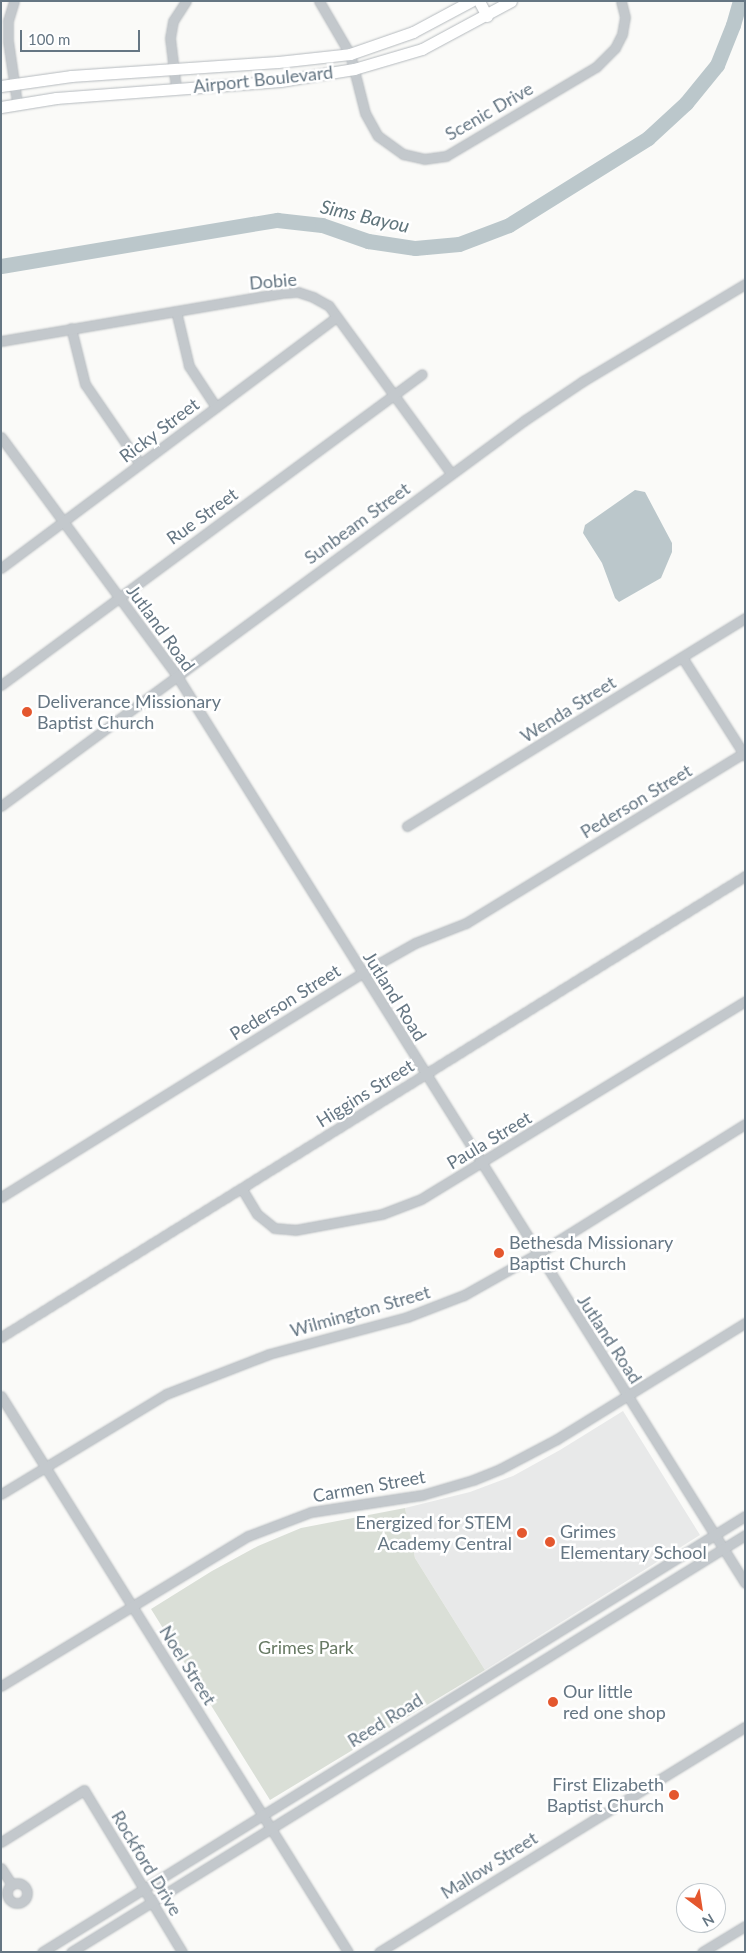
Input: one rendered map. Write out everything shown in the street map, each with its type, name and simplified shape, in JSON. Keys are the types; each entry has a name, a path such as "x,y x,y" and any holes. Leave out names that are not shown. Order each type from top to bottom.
{"main road":[{"name":"Airport Boulevard","path":"1,86 71,76 174,70 350,54 413,32 471,1"},
{"path":"479,1 487,16"},
{"name":"Airport Boulevard","path":"1,107 17,103 176,88 280,81 354,69 422,49 487,16 511,1"}],"street":[{"path":"14,1 8,21 13,83 17,103"},
{"path":"176,88 170,38 174,21 186,1"},
{"name":"Scenic Drive","path":"318,1 350,54 365,113 378,136 403,154 424,159 446,156 596,67 615,48 622,34 625,17 621,1"},
{"name":"Sunbeam Street","path":"1,806 451,473 583,381 745,284"},
{"name":"Dobie","path":"1,341 282,293 298,292 313,296 329,306 451,473"},
{"path":"176,311 189,366 216,407"},
{"name":"Ricky Street","path":"1,568 337,317"},
{"path":"71,328 85,384 140,464"},
{"name":"Rue Street","path":"1,685 422,374"},
{"name":"Jutland Road","path":"3,443 64,522 177,676 537,1254 745,1583"},
{"name":"Wenda Street","path":"408,826 745,618"},
{"path":"682,657 744,754"},
{"name":"Pederson Street","path":"1,1197 362,973 415,943 466,923 744,754"},
{"name":"Higgins Street","path":"1,1337 745,876"},
{"name":"Paula Street","path":"242,1189 257,1214 274,1228 295,1230 382,1214 421,1199 482,1164 745,1001"},
{"name":"Wilmington Street","path":"1,1494 166,1394 269,1354 407,1317 464,1295 537,1254 745,1124"},
{"name":"Carmen Street","path":"1,1686 248,1536 311,1512 422,1494 473,1480 500,1469 557,1439 745,1323"},
{"name":"Noel Street","path":"1,1396 348,1952"},
{"name":"Reed Road","path":"42,1952 598,1609 745,1516"},
{"name":"Reed Road","path":"71,1952 382,1757 745,1535"},
{"path":"598,1609 605,1620"},
{"path":"506,1664 514,1677"},
{"name":"Mallow Street","path":"379,1952 745,1726"},
{"path":"376,1745 382,1757"},
{"name":"Rockford Drive","path":"1,1842 84,1790 182,1952"},
{"path":"1,1868 12,1885"},
{"path":"702,1952 745,1926"}],"shaded area":[{"path":"635,490 645,492 672,543 672,552 661,578 619,602 615,598 602,563 583,533 585,525"},
{"name":"Grimes Elementary School","path":"623,1411 700,1535 485,1670 415,1558 405,1508 470,1492 513,1476 560,1450"}],"green space":[{"name":"Grimes Park","path":"405,1508 415,1558 485,1670 270,1800 151,1609 212,1571 258,1546 301,1528"}],"waterway":[{"name":"Sims Bayou","path":"1,266 277,220 322,225 368,241 415,248 459,244 509,225 648,138 686,103 717,65 733,25 740,1"}],"place":[{"name":"Deliverance Missionary Baptist Church","path":"27,712"},
{"name":"Bethesda Missionary Baptist Church","path":"499,1253"},
{"name":"Energized for STEM Academy Central","path":"522,1533"},
{"name":"Grimes Elementary School","path":"550,1542"},
{"name":"Our little red one shop","path":"553,1702"},
{"name":"First Elizabeth Baptist Church","path":"674,1795"}]}
